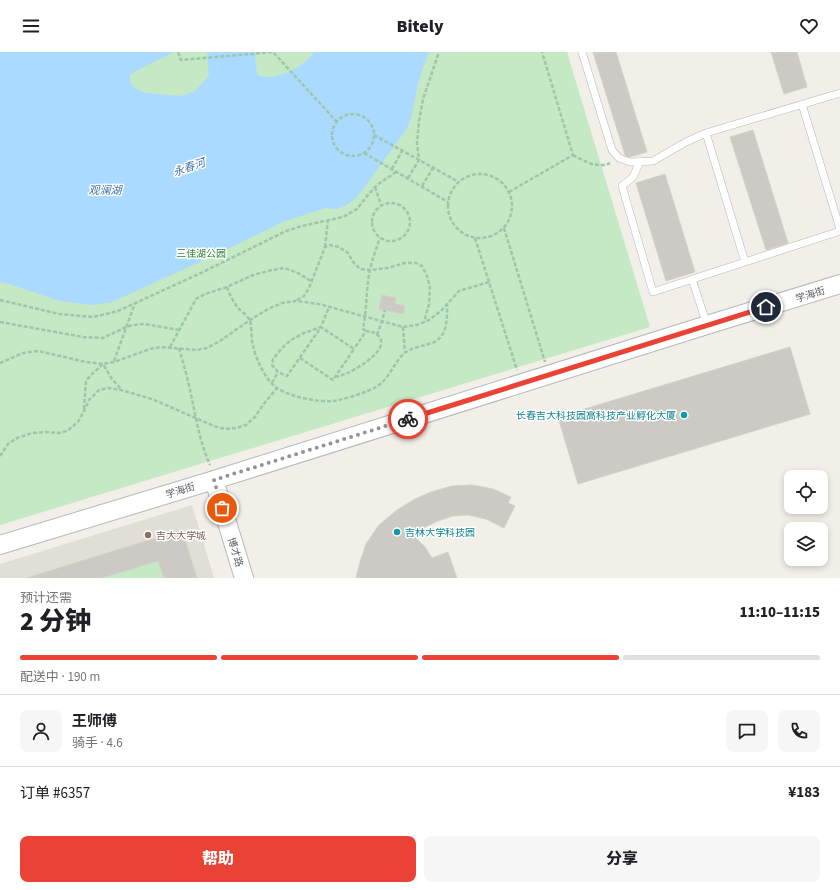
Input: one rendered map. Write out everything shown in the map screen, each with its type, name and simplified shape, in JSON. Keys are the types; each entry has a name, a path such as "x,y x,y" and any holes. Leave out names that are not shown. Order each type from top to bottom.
{"street":[{"name":"学海街","path":"0,544 212,473 521,384 840,284"},
{"name":"博才路","path":"212,473 244,578"}],"lane":[{"path":"582,52 612,150 619,158 630,162 653,161 686,142 706,133 840,92"},
{"path":"640,161 633,177 622,186 653,292 840,230 802,104"},
{"path":"706,133 745,262"},
{"path":"692,279 707,325"}],"path":[{"path":"178,52 181,60 273,52 337,122"},
{"path":"408,178 419,160 417,143 423,99 437,56 440,52"},
{"path":"542,52 573,155 591,164 605,165 619,158"},
{"path":"352,114 364,117 373,128 373,142 369,149 357,156 350,156 339,150 335,146 332,134 337,122 346,115 352,114"},
{"path":"374,135 458,182"},
{"path":"392,169 402,151"},
{"path":"364,153 448,202"},
{"path":"509,192 573,155"},
{"path":"422,186 433,168"},
{"path":"0,300 59,314 93,317 118,311 201,273 286,231 343,217 358,209 375,187 396,172"},
{"path":"480,174 488,175 502,182 511,196 512,204 512,213 504,228 497,234 480,239 464,234 457,229 449,214 448,202 449,197 458,182 472,175 480,174"},
{"path":"375,187 380,205"},
{"path":"386,203 398,204 403,207 409,216 410,222 406,233 397,240 392,241 386,241 380,238 372,228 372,215 380,205 386,203"},
{"path":"296,301 304,296 309,288 325,247 328,220"},
{"path":"504,228 549,375"},
{"path":"366,331 363,329 370,270 380,238"},
{"path":"475,238 521,384"},
{"path":"325,247 330,245 339,247 348,253 353,262 360,269 370,270 387,268 405,263 416,263 422,266 430,287 429,304 424,322"},
{"path":"170,347 196,299 205,294 227,287 253,275 284,268 298,273 311,281"},
{"path":"0,363 23,354 38,351 86,362 103,364 161,347 197,350 207,348 268,309 282,303 296,301 319,304 403,327 417,326 438,314 459,291 489,282"},
{"path":"227,287 231,298 238,308 250,320 252,343 258,362 268,379 276,388 291,394 314,400 334,401 358,394 377,386 390,374 405,353 414,348 433,343 440,338 447,324 447,304"},
{"path":"114,362 135,303"},
{"path":"321,327 304,333 291,340 282,348 274,359 272,365 278,372 287,376 321,327 329,307"},
{"path":"377,335 385,310"},
{"path":"0,322 82,337 103,338 126,327 134,325 144,324 179,330"},
{"path":"321,327 354,349"},
{"path":"403,327 405,353"},
{"path":"300,358 333,380 334,378 349,373 378,352 382,344 380,338 374,332 366,331"},
{"path":"334,378 366,331"},
{"path":"180,348 200,438 212,473"},
{"path":"103,364 121,390"},
{"path":"84,411 86,382 103,364"},
{"path":"272,383 278,372"},
{"path":"0,456 8,444 17,438 32,433 59,433 67,431 78,422 89,400 99,390 108,388 121,390 152,399 196,419 225,429 246,425 255,417 276,388"}],"shaded area":[{"name":"吉大大学城","path":"192,505 214,578 0,578 0,564"}],"green space":[{"name":"三佳湖公园","path":"0,52 567,52 650,327 0,525"},
{"path":"158,561 164,578 102,578"}],"water":[{"name":"观澜湖","path":"0,52 174,52 130,74 130,81 133,87 146,93 180,96 194,92 209,76 207,54 210,52 257,52 255,56 257,74 272,77 293,70 305,62 314,52 429,52 419,79 412,114 406,130 357,197 345,206 336,209 326,208 285,221 112,302 92,305 60,301 0,282"}],"building":[{"path":"593,52 616,52 647,152 626,158"},
{"path":"771,52 797,52 807,87 784,94"},
{"path":"753,130 788,243 766,250 730,137"},
{"path":"665,174 695,272 666,281 636,183"},
{"path":"382,295 396,298 395,304 405,306 404,314 379,309"},
{"name":"长春吉大科技园高科技产业孵化大厦","path":"790,347 810,414 578,484 558,417"},
{"name":"吉林大学科技园","path":"473,485 493,489 511,497 508,503 515,506 504,528 486,519 468,515 453,516 425,527 414,536 425,547 432,558 448,552 457,578 356,578 366,544 379,525 397,510 415,499 431,492 452,486"},
{"path":"182,530 197,578 164,578 158,561 102,578 26,578"}],"way so far":[{"path":"222,508 214,480 408,419"}],"place":[{"name":"长春吉大科技园高科技产业孵化大厦","path":"684,415"},
{"name":"吉林大学科技园","path":"397,532"},
{"name":"吉大大学城","path":"148,535"}],"route":[{"path":"408,419 766,307"}],"water label":[{"name":"永春河","path":"189,167"}]}
